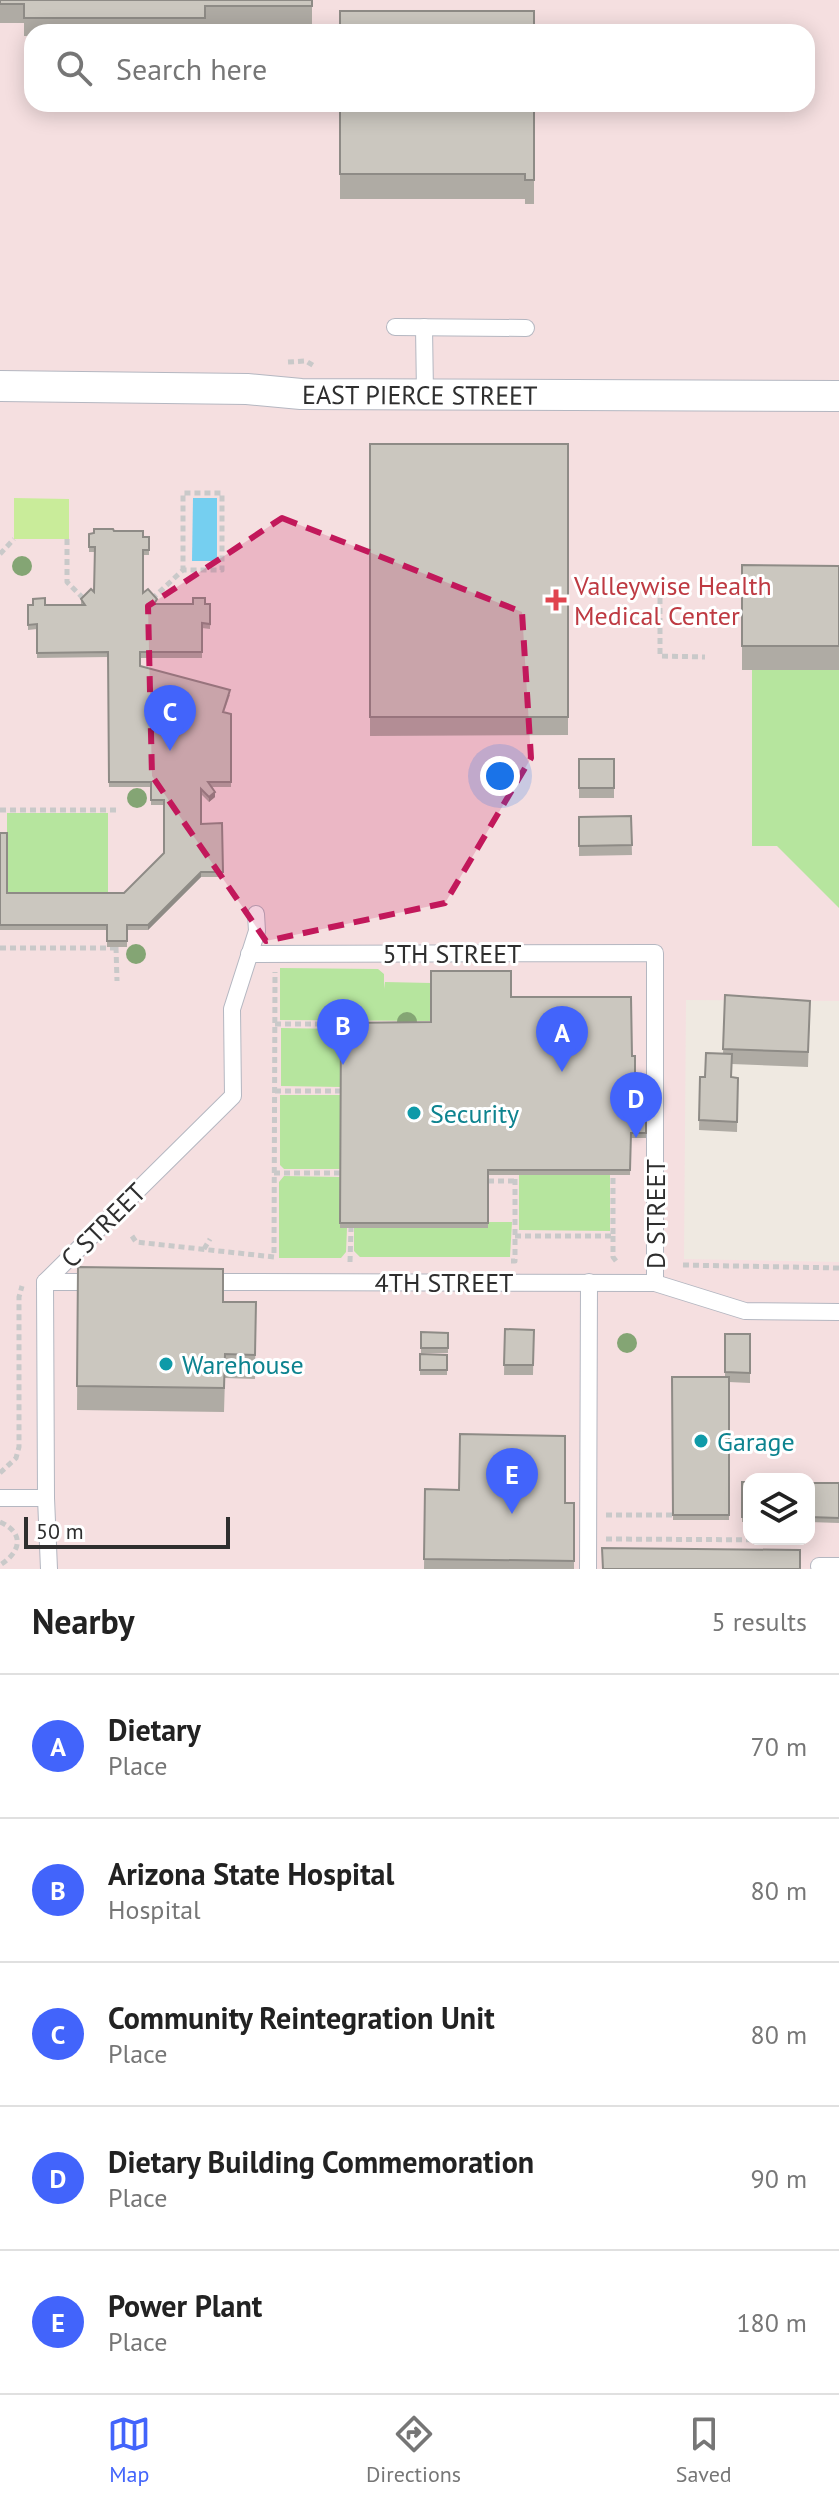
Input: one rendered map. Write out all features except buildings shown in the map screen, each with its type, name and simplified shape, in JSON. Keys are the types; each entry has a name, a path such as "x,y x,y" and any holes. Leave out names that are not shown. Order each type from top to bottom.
{"street":[{"name":"EAST PIERCE STREET","path":"0,386 247,389 301,394 839,396"}],"lane":[{"path":"395,327 526,328"},
{"path":"424,327 425,394"},
{"name":"C STREET","path":"49,1569 45,1282 233,1096 232,1009 257,931 256,914"},
{"name":"5TH STREET","path":"249,954 655,953"},
{"name":"D STREET","path":"655,953 655,1283"},
{"path":"45,1282 124,1282"},
{"name":"4TH STREET","path":"187,1282 655,1283 745,1311 839,1312"},
{"path":"588,1569 589,1282"},
{"path":"0,1498 46,1498"},
{"path":"819,1566 839,1566"}],"path":[{"path":"152,599 183,570 222,570 222,493 183,493 183,570"},
{"path":"0,554 14,539"},
{"path":"67,539 67,582 85,600"},
{"path":"660,588 660,656 705,657"},
{"path":"0,810 117,810"},
{"path":"0,948 116,948 117,981"},
{"path":"133,1226 129,1236 136,1242 274,1260 275,971"},
{"path":"275,1024 353,1024"},
{"path":"275,1091 341,1091"},
{"path":"274,1173 340,1173"},
{"path":"613,1175 613,1260 628,1262"},
{"path":"488,1181 515,1178 515,1261 500,1261"},
{"path":"335,1262 350,1262 351,1228"},
{"path":"515,1236 613,1236"},
{"path":"204,1249 210,1239"},
{"path":"683,1265 839,1268"},
{"path":"588,1515 673,1515"},
{"path":"0,1522 9,1524 17,1536 17,1547 4,1565"},
{"path":"588,1539 743,1540"}],"highlighted area":[{"path":"282,518 522,612 531,758 445,903 266,941 152,776 148,606"}],"shaded area":[{"path":"0,0 839,0 839,1001 686,1000 684,1259 839,1262 839,1569 0,1569"}],"green space":[{"path":"14,498 69,499 69,539 14,539"},
{"path":"752,670 839,670 839,908 777,846 752,846"},
{"path":"7,813 108,813 108,898 7,898"},
{"path":"280,968 378,969 384,974 384,989 385,982 431,983 432,1021 280,1020"},
{"path":"281,1028 341,1029 341,1087 281,1086"},
{"path":"280,1095 341,1095 340,1169 284,1169 280,1165"},
{"path":"519,1175 610,1175 610,1231 519,1230"},
{"path":"284,1176 340,1177 340,1227 347,1228 346,1252 341,1258 279,1258 279,1182"},
{"path":"488,1222 512,1222 510,1257 360,1257 354,1251 354,1228 488,1228"}],"water":[{"path":"193,498 217,498 217,561 192,561"}],"place":[{"name":"Valleywise Health Medical Center","path":"556,600"},
{"name":"Community Reintegration Unit","path":"170,751"},
{"name":"Arizona State Hospital","path":"343,1065"},
{"name":"Dietary","path":"562,1072"},
{"name":"Security","path":"414,1113"},
{"name":"Dietary Building Commemoration","path":"636,1138"},
{"name":"Warehouse","path":"166,1364"},
{"name":"Garage","path":"701,1441"},
{"name":"Power Plant","path":"512,1514"}]}
